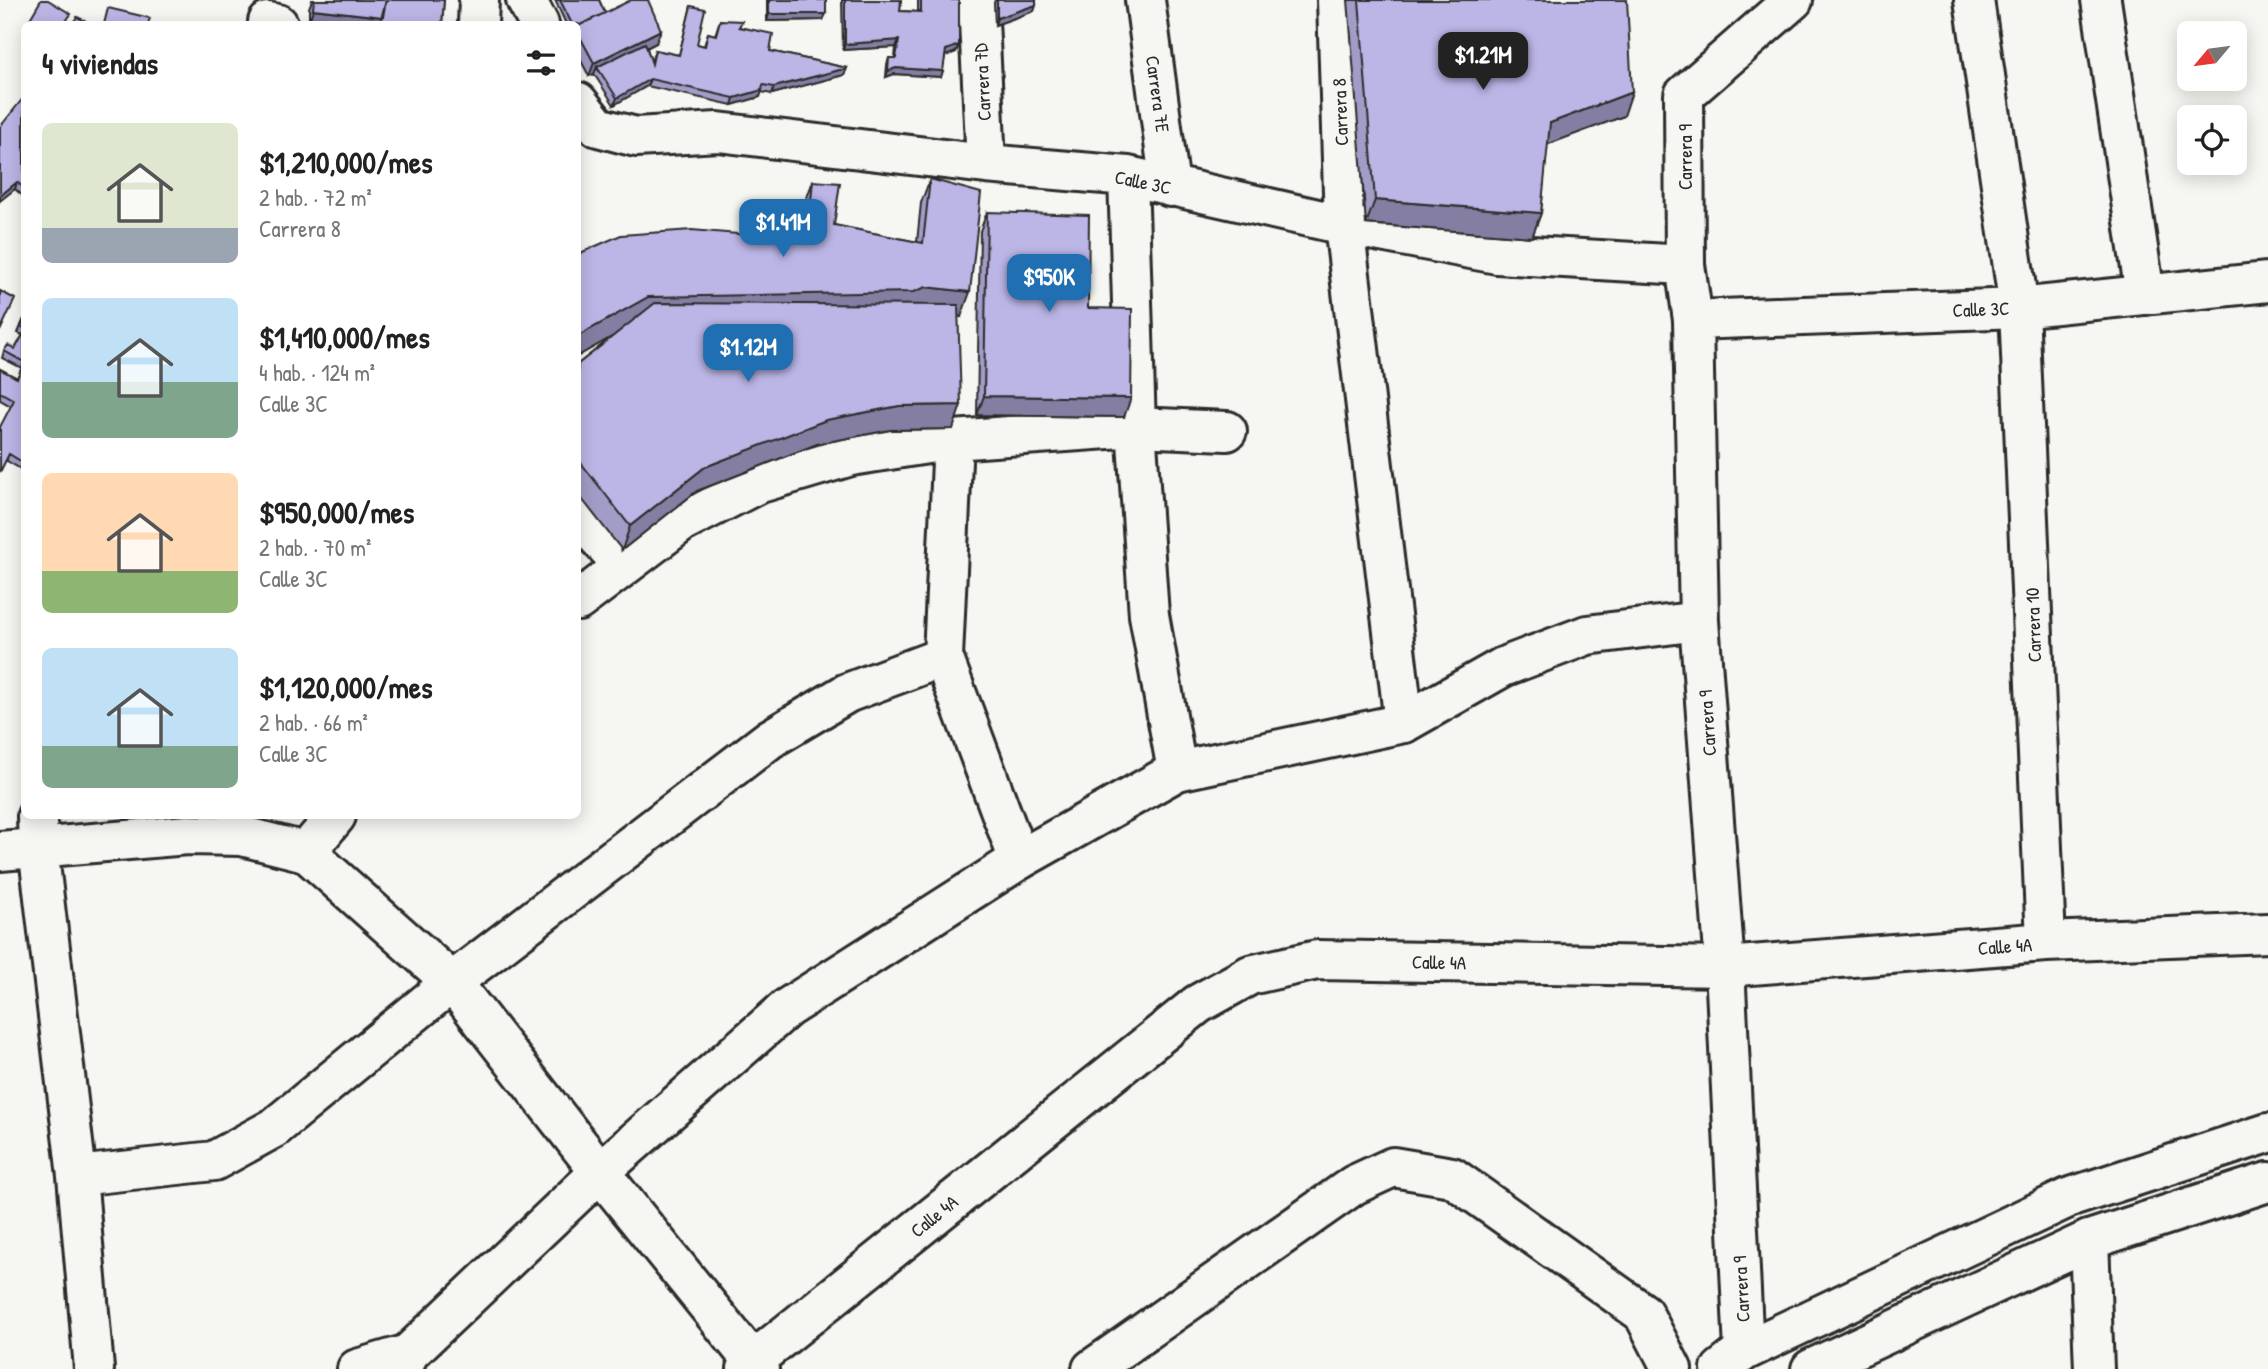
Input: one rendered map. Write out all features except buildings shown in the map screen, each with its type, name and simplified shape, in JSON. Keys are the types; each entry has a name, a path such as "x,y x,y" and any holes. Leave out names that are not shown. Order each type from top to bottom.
{"street":[{"path":"478,21 479,0"},
{"path":"526,0 537,21"},
{"name":"Carrera 7D","path":"978,0 986,164"},
{"name":"Carrera 7E","path":"1145,0 1170,187"},
{"name":"Carrera 8","path":"1337,0 1344,225 1404,723"},
{"name":"Carrera 9","path":"1733,1360 1726,967 1699,621 1693,320 1685,265 1684,95 1793,0"},
{"name":"Carrera 10","path":"1974,0 2019,308 2046,942"},
{"path":"2101,0 2145,295"},
{"name":"Calle 3C","path":"588,114 636,137 718,132 986,164 1128,176 1344,225 1497,254 1685,265"},
{"path":"1128,176 1136,426 1149,615 1177,771"},
{"name":"Calle 3C","path":"1693,320 2019,308 2268,282"},
{"path":"581,599 681,523 757,484 851,456 953,440 1136,426 1227,431"},
{"path":"953,440 943,657 1019,860"},
{"path":"581,519 623,565"},
{"path":"357,1369 406,1362 600,1172 787,1008 1019,860 1177,771 1404,723 1503,667 1587,635 1699,621"},
{"path":"77,1176 214,1161 274,1128 452,982 770,739 847,693 943,657"},
{"path":"306,852 334,819"},
{"path":"0,850 37,831 187,825 306,852 452,982 753,1366"},
{"path":"37,831 77,1176 94,1369"},
{"name":"Calle 4A","path":"753,1366 1198,1004 1250,975 1317,960 1726,967 2046,942 2268,933"},
{"path":"1733,1360 2068,1198 2268,1133"},
{"path":"1092,1369 1354,1185 1393,1167 1452,1177 1643,1313 1672,1369"},
{"path":"1811,1369 2090,1240 2268,1182"},
{"path":"2090,1240 2094,1369"}]}
